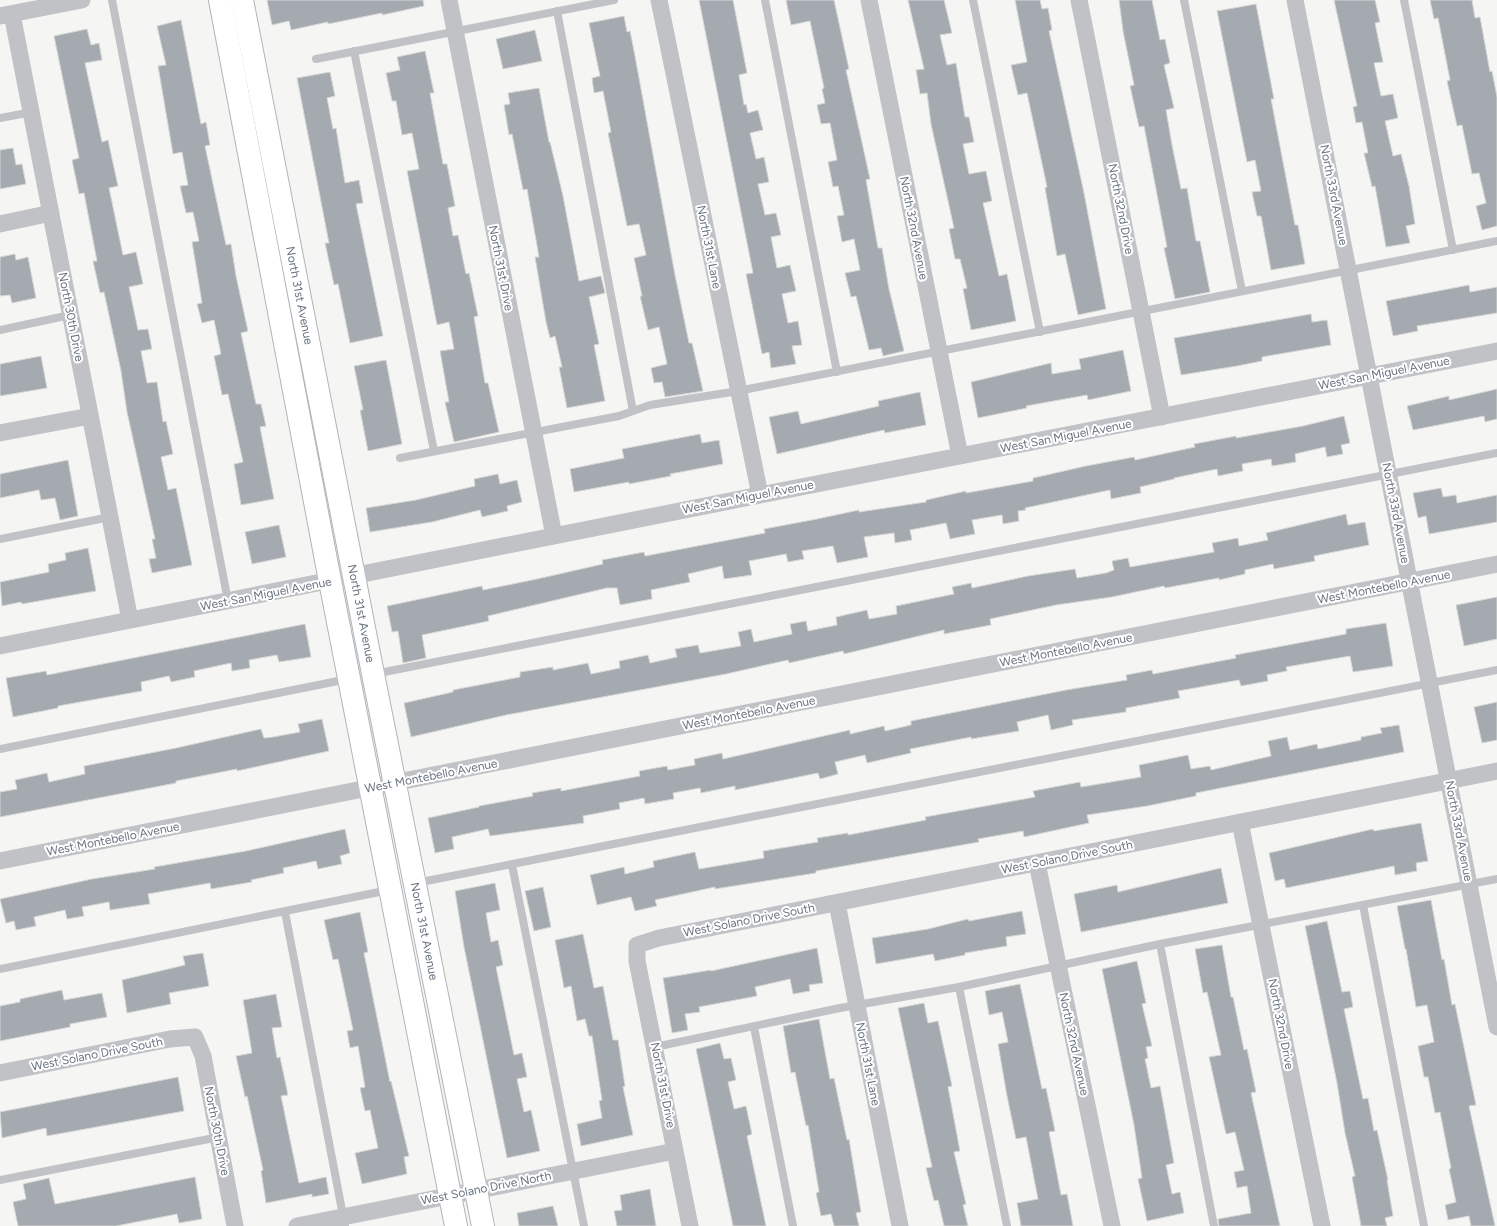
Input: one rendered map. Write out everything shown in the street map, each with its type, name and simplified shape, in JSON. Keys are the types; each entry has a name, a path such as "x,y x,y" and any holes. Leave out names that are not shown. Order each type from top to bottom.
{"street":[{"path":"6,15 82,0"},
{"name":"North 31st Avenue","path":"220,0 330,581 456,1226"},
{"name":"North 31st Avenue","path":"242,0 373,674 416,883 483,1226"},
{"name":"North 31st Drive","path":"449,0 554,536"},
{"name":"North 31st Lane","path":"659,0 760,495"},
{"name":"North 32nd Avenue","path":"869,0 960,456"},
{"name":"North 32nd Drive","path":"1080,0 1162,417"},
{"name":"North 33rd Avenue","path":"1296,0 1497,1027"},
{"name":"North 30th Drive","path":"6,15 32,112 130,620"},
{"path":"0,224 51,213"},
{"path":"276,292 298,288"},
{"name":"West San Miguel Avenue","path":"0,646 760,495 1497,351"},
{"path":"0,433 90,416"},
{"name":"West Montebello Avenue","path":"0,861 1497,564"},
{"name":"West Solano Drive South","path":"637,944 658,938 1497,771"},
{"name":"North 32nd Drive","path":"1240,822 1322,1226"},
{"name":"North 32nd Avenue","path":"1037,863 1112,1226"},
{"name":"North 31st Lane","path":"837,902 900,1226"},
{"name":"North 31st Drive","path":"637,944 637,961 690,1226"},
{"name":"North 30th Drive","path":"195,1037 203,1056 235,1226"},
{"name":"West Solano Drive South","path":"0,1074 170,1039 195,1037"},
{"name":"West Solano Drive North","path":"297,1226 344,1221 450,1195 675,1150"}],"lane":[{"path":"112,0 228,601"},
{"path":"316,59 614,0"},
{"path":"765,0 837,372"},
{"path":"973,0 1040,332"},
{"path":"1184,0 1242,291"},
{"path":"1404,0 1453,250"},
{"path":"557,11 633,411"},
{"path":"354,51 434,451"},
{"path":"0,118 32,112"},
{"path":"400,458 619,416 650,405 738,391 837,372 1497,241"},
{"path":"0,330 70,315"},
{"path":"373,674 1497,453"},
{"path":"0,539 110,517"},
{"path":"416,883 1497,670"},
{"path":"0,749 350,679"},
{"path":"512,865 584,1226"},
{"path":"655,1046 857,1005 959,987 1160,944 1497,878"},
{"path":"0,968 390,890"},
{"path":"1362,905 1424,1226"},
{"path":"285,912 344,1221"},
{"path":"1160,944 1214,1226"},
{"path":"959,987 1007,1226"},
{"path":"754,1026 794,1226"},
{"path":"0,1180 219,1137"}],"building":[{"path":"267,0 423,0 424,6 382,15 382,13 291,30 289,21 272,25"},
{"path":"699,0 733,0 747,73 739,75 744,105 746,104 748,113 758,110 763,130 750,133 756,159 764,157 769,182 758,184 765,215 776,213 781,235 771,237 777,268 790,265 796,291 782,294 788,323 798,321 802,345 792,346 796,364 771,368 769,352 762,354 746,274 753,273"},
{"path":"786,0 834,0 849,69 846,70 870,179 866,180 878,248 882,248 889,289 904,351 883,356 881,348 869,350 856,296 851,297 845,273 860,270 854,239 842,242 837,216 844,215 838,186 833,187 828,162 837,160 830,123 821,124 817,105 825,103 822,89 824,88 810,21 791,25"},
{"path":"908,0 944,0 952,33 940,35 947,65 956,63 965,117 969,117 974,142 963,144 969,174 986,171 992,201 983,203 999,276 1007,274 1016,321 971,330 963,289 967,288 960,259 955,259 949,229 954,228 931,124 927,93 920,94 916,70 924,69"},
{"path":"1015,0 1040,0 1042,9 1048,8 1052,30 1049,31 1084,193 1106,309 1078,315 1065,254 1057,256 1045,188 1047,187 1027,93 1018,95 1011,65 1027,62"},
{"path":"1119,0 1152,0 1160,40 1165,39 1170,63 1164,65 1174,108 1166,110 1172,145 1181,189 1187,188 1196,241 1200,241 1210,292 1175,299 1164,248 1167,247 1144,126 1139,127 1130,86 1134,85 1123,31"},
{"path":"1334,0 1375,0 1380,22 1375,23 1383,62 1374,63 1381,96 1393,94 1398,118 1385,121 1393,156 1401,154 1409,186 1415,224 1406,226 1410,243 1386,247 1375,186 1372,187 1364,153 1368,153 1362,122 1356,123 1353,107 1357,106"},
{"path":"1430,0 1472,0 1475,18 1480,17 1490,72 1492,71 1497,97 1497,226 1482,230 1476,206 1486,203 1479,173 1472,174 1462,125 1457,126 1447,81 1450,80 1438,18 1434,19"},
{"path":"1256,4 1274,99 1271,99 1295,225 1298,225 1305,264 1271,270 1261,216 1257,216 1252,192 1261,191 1255,160 1247,162 1217,11"},
{"path":"624,16 627,32 630,31 635,56 689,343 692,343 703,391 665,397 662,382 654,383 651,368 667,364 659,327 648,330 640,296 642,296 634,258 646,255 639,224 627,226 608,133 611,132 603,91 594,93 592,78 600,76 589,23"},
{"path":"181,20 201,124 206,122 210,145 205,146 226,245 231,244 236,276 248,331 241,333 256,404 261,404 266,426 260,427 274,499 241,505 234,464 243,462 228,394 222,395 214,356 221,354 214,320 202,323 197,304 202,303 192,242 199,241 193,212 186,213 180,186 188,185 182,152 173,154 158,66 166,65 157,26"},
{"path":"87,29 91,45 99,43 102,60 85,63 102,142 108,140 118,186 109,188 123,255 136,252 143,284 129,287 138,330 148,329 152,349 141,351 147,383 157,382 163,422 166,421 173,454 161,457 168,490 176,488 192,565 152,573 149,559 156,558 152,539 155,539 127,412 121,371 104,292 100,293 93,261 97,261 84,193 79,194 72,160 79,158 54,36"},
{"path":"535,30 542,61 503,69 496,39"},
{"path":"425,51 434,93 430,93 443,164 447,164 455,206 448,208 453,236 458,235 466,274 469,273 478,316 474,317 485,383 488,383 499,432 454,442 445,402 449,402 440,351 454,349 449,322 437,325 407,171 419,169 412,133 402,135 396,101 392,101 386,73 400,70 397,57"},
{"path":"330,72 335,96 327,98 333,129 336,128 345,183 359,180 363,203 356,204 383,336 350,343 338,284 334,285 325,243 329,243 297,78"},
{"path":"539,88 549,142 563,196 579,281 601,276 605,293 589,297 599,344 594,345 605,401 567,408 559,367 562,367 555,336 550,338 546,322 535,257 539,257 527,189 523,190 512,134 509,135 504,105 510,104 508,93"},
{"path":"13,148 16,165 22,164 26,184 0,189 0,150"},
{"path":"15,254 16,260 28,257 36,298 12,303 10,295 0,296 0,257"},
{"path":"1469,285 1470,292 1497,287 1497,313 1417,326 1418,331 1393,336 1386,301"},
{"path":"1311,314 1312,322 1327,320 1331,345 1262,357 1262,361 1237,366 1181,375 1174,338"},
{"path":"1123,350 1131,391 1088,400 1087,395 1026,406 1027,408 978,418 971,382 1051,363 1052,374 1081,369 1079,359"},
{"path":"41,356 47,388 0,396 0,364"},
{"path":"386,360 402,444 368,451 360,410 363,410 354,366"},
{"path":"1497,389 1497,419 1485,422 1484,416 1413,430 1407,406 1449,396 1449,400"},
{"path":"920,392 926,425 885,433 884,430 777,454 769,417 798,411 801,424 879,406 878,401"},
{"path":"1344,416 1350,443 1341,445 1343,454 1327,457 1325,447 1295,454 1296,462 1272,466 1271,459 1242,464 1243,471 1218,476 1217,469 1174,478 1140,487 1141,493 1111,499 1110,490 1025,508 1026,510 1018,511 1019,521 1003,524 1002,515 972,520 975,534 950,539 946,523 910,530 912,540 895,543 894,533 864,537 868,557 837,563 833,546 802,551 804,559 788,562 786,554 749,561 752,575 724,579 722,566 688,574 690,582 651,590 652,599 620,605 617,588 607,588 488,616 489,621 422,635 426,658 403,663 398,631 392,632 387,606 482,586 483,590 537,579 603,564 602,560 644,552 645,556 765,533 764,529 859,510 859,512 926,502 926,500 966,491 966,493 1033,481 1033,478 1086,466 1134,457 1135,460 1195,447 1194,444 1303,426"},
{"path":"700,434 702,443 719,440 723,464 670,474 671,476 629,484 629,482 574,492 570,469 624,458 622,449"},
{"path":"68,460 78,516 60,520 55,498 41,500 39,490 0,498 0,474"},
{"path":"498,474 500,484 517,480 522,502 507,506 508,511 482,517 480,510 432,522 370,532 366,508 416,500 475,486 474,479"},
{"path":"1441,488 1443,497 1456,495 1457,503 1497,495 1497,522 1429,534 1426,516 1418,518 1413,493"},
{"path":"1346,514 1348,525 1365,522 1369,545 1314,556 1315,561 1274,569 1273,564 1245,570 1245,574 1219,580 1219,578 1165,588 1164,586 1112,597 1056,605 990,619 991,625 944,634 944,630 844,654 843,651 789,663 788,660 726,674 506,715 411,737 404,703 453,692 453,690 520,677 520,672 553,667 553,670 588,663 591,674 620,668 619,661 648,655 650,663 677,657 675,649 698,645 700,653 741,646 738,632 751,629 754,642 792,634 790,624 806,621 808,631 837,625 836,617 867,610 869,619 897,614 896,606 954,594 952,587 971,583 972,588 1028,576 1075,569 1077,578 1106,573 1114,570 1112,561 1128,558 1130,567 1214,552 1212,543 1238,538 1239,546 1268,540 1266,533"},
{"path":"279,525 286,557 252,564 245,532"},
{"path":"88,548 96,591 2,606 0,582 49,572 48,564 66,560 65,553"},
{"path":"1497,597 1497,639 1464,646 1456,605"},
{"path":"1386,623 1393,666 1353,672 1350,656 1286,667 1287,671 1267,675 1268,681 1241,686 1239,680 1178,691 1180,698 1126,708 1126,712 1072,720 1073,725 1051,730 1048,715 1017,722 1019,731 971,739 971,737 910,749 911,753 867,763 865,755 835,762 838,774 820,779 818,773 735,790 735,786 701,793 700,788 673,793 674,799 645,804 644,798 619,803 620,809 583,816 584,823 490,836 488,829 452,837 454,849 435,853 428,818 479,806 533,796 532,793 561,788 561,791 640,776 639,771 667,766 668,770 695,765 694,759 722,753 723,759 850,730 850,734 884,726 885,731 911,725 911,721 1066,690 1127,680 1126,675 1152,670 1153,674 1236,658 1235,655 1346,634 1346,629"},
{"path":"305,624 311,657 279,662 277,655 249,660 250,668 232,671 231,663 194,671 195,677 171,682 169,676 141,682 142,691 58,706 58,708 13,717 6,678 46,671 47,675"},
{"path":"1497,702 1497,740 1482,743 1474,707"},
{"path":"322,719 329,751 237,771 237,769 176,781 176,783 0,817 0,792 17,789 15,780 47,773 49,782 85,774 84,766 176,748 261,729 264,738 300,732 298,724"},
{"path":"1399,725 1404,752 1196,793 1196,796 1147,806 1087,815 1089,823 1024,837 1023,831 978,839 979,842 816,871 816,873 715,889 715,887 655,900 657,906 635,911 631,897 597,905 590,875 624,867 625,874 654,867 653,861 695,852 699,869 764,858 763,851 818,842 817,838 848,833 848,835 926,820 925,817 1035,797 1033,791 1080,782 1081,787 1141,777 1139,765 1188,755 1191,769 1210,766 1211,770 1271,756 1268,741 1287,737 1290,750 1317,744 1318,749 1361,740 1361,737 1382,733 1380,728"},
{"path":"1421,823 1428,861 1416,863 1417,871 1395,875 1394,866 1286,888 1284,879 1275,881 1269,853 1373,829 1374,831"},
{"path":"345,829 350,853 340,856 342,864 318,869 316,861 283,868 284,873 251,880 252,882 211,889 210,883 148,894 150,904 110,910 109,902 82,907 84,916 67,919 65,910 34,917 36,926 16,930 14,921 6,923 0,899 92,879 155,869 154,867 246,851"},
{"path":"1221,868 1228,903 1081,932 1074,894 1117,885 1118,892"},
{"path":"495,883 500,910 486,913 491,942 498,940 503,965 496,967 514,1055 522,1053 527,1077 517,1079 524,1112 531,1110 540,1151 507,1158 464,947 455,891"},
{"path":"543,887 551,927 534,931 525,891"},
{"path":"1431,900 1442,960 1444,959 1452,1005 1455,1004 1476,1105 1469,1106 1495,1226 1471,1226 1469,1216 1448,1220 1445,1205 1456,1202 1449,1169 1451,1168 1440,1112 1435,1113 1428,1077 1424,1077 1418,1046 1434,1042 1427,1005 1416,1007 1397,906"},
{"path":"1022,911 1026,934 1006,937 1007,946 965,953 965,955 935,961 933,954 876,964 872,938 928,929 968,919 969,921"},
{"path":"360,912 368,952 364,953 390,1082 391,1081 409,1156 404,1157 407,1174 362,1184 355,1153 378,1148 370,1110 365,1111 360,1088 365,1087 358,1046 350,1048 347,1031 353,1030 338,959 333,960 324,920"},
{"path":"1327,921 1342,992 1350,991 1353,1007 1344,1009 1363,1099 1368,1098 1374,1131 1377,1130 1388,1180 1393,1216 1385,1218 1387,1226 1361,1226 1352,1177 1355,1176 1345,1133 1337,1083 1305,926"},
{"path":"583,934 594,988 603,986 613,1040 618,1040 625,1086 623,1087 633,1135 581,1146 577,1124 602,1118 599,1101 602,1100 592,1036 589,1036 585,1019 577,1021 571,986 564,988 555,940"},
{"path":"1222,945 1231,997 1233,997 1244,1050 1247,1049 1256,1092 1251,1093 1280,1226 1219,1226 1218,1219 1251,1213 1247,1186 1237,1188 1234,1172 1244,1170 1235,1132 1226,1134 1209,1057 1221,1055 1207,992 1203,993 1195,949"},
{"path":"817,948 823,983 809,985 810,991 793,994 790,979 755,987 757,996 699,1007 700,1012 685,1014 688,1030 672,1033 663,978 711,971"},
{"path":"203,953 209,986 169,993 171,1004 127,1013 122,980 185,965 183,956"},
{"path":"1137,961 1146,1003 1142,1004 1152,1046 1146,1047 1148,1058 1145,1059 1151,1088 1160,1086 1174,1163 1166,1165 1172,1194 1180,1192 1184,1213 1147,1221 1138,1179 1142,1178 1134,1125 1102,969"},
{"path":"1020,984 1042,1089 1046,1088 1055,1131 1049,1132 1061,1195 1067,1194 1073,1226 1021,1226 1017,1203 1038,1199 1026,1137 1016,1139 1007,1096 998,1044 1008,1042 1002,1012 989,1015 985,991"},
{"path":"62,990 64,1000 102,993 107,1017 70,1024 70,1027 0,1041 0,1006 20,1002 20,999"},
{"path":"276,994 282,1027 272,1028 277,1058 280,1057 288,1095 281,1096 299,1183 326,1177 329,1194 312,1197 312,1194 266,1203 261,1171 263,1170 247,1096 245,1097 236,1056 252,1053 243,1000"},
{"path":"924,1003 928,1023 938,1021 952,1086 948,1087 960,1151 954,1152 966,1204 963,1205 968,1226 944,1226 938,1200 934,1201 926,1168 932,1167 898,1008"},
{"path":"819,1019 830,1079 834,1078 847,1140 849,1139 861,1212 856,1213 859,1226 834,1226 831,1214 821,1216 816,1193 819,1192 808,1125 806,1126 795,1072 791,1073 783,1026"},
{"path":"720,1043 724,1059 731,1058 736,1080 728,1082 734,1109 746,1106 752,1134 747,1136 766,1226 733,1226 696,1049"},
{"path":"178,1077 184,1111 47,1136 46,1128 2,1138 0,1112"},
{"path":"195,1177 202,1219 179,1223 177,1214 116,1226 18,1226 13,1202 26,1199 23,1184 49,1178 55,1204"},
{"path":"650,1189 656,1226 617,1226 614,1211 622,1210 620,1195"},
{"path":"553,1206 558,1226 519,1226 517,1213"}]}
